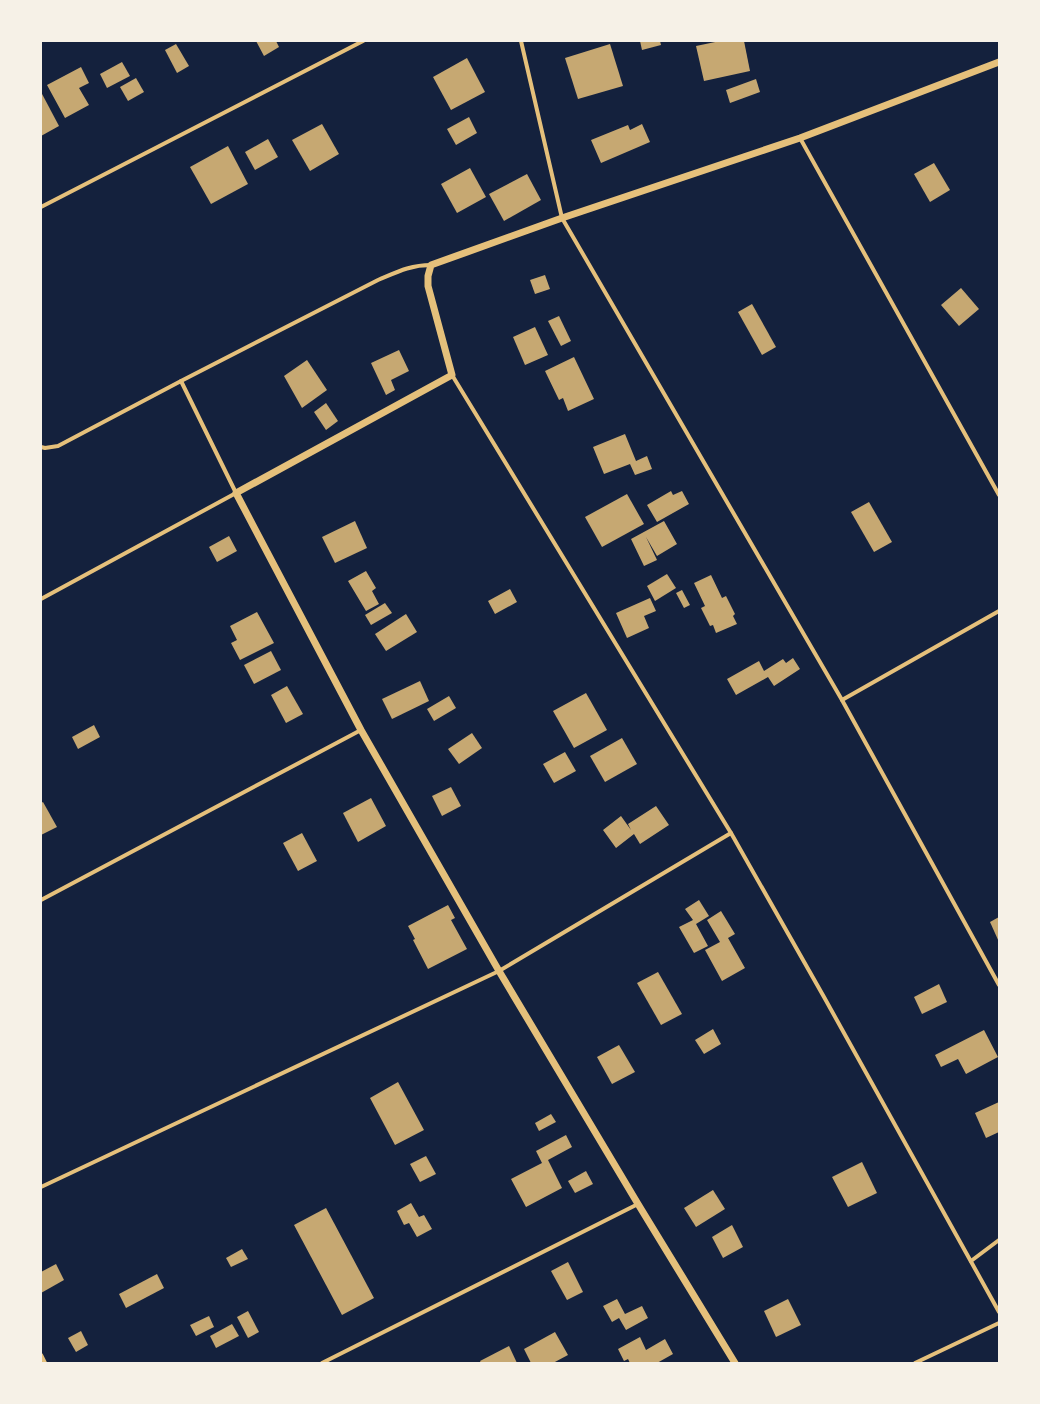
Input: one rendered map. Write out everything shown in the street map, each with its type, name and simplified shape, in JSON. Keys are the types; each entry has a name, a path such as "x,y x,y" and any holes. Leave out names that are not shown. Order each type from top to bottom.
{"street":[{"path":"41,207 363,41"},
{"path":"522,41 562,218 842,700 999,985"},
{"path":"41,447 45,448 58,446 378,280 407,268 418,265 431,265 562,218 800,138 999,62"},
{"path":"800,138 999,495"},
{"path":"431,265 428,276 428,286 452,375 731,833 999,1312"},
{"path":"41,599 452,375"},
{"path":"181,381 236,493 361,730 499,971 735,1363"},
{"path":"842,700 999,611"},
{"path":"41,900 361,730"},
{"path":"41,1187 499,971 731,833"},
{"path":"322,1363 638,1204"},
{"path":"971,1261 999,1240"},
{"path":"915,1363 999,1323"},
{"path":"41,1355 45,1363"}],"building":[{"path":"256,41 276,41 279,47 264,56"},
{"path":"640,41 660,41 661,45 642,50"},
{"path":"720,41 744,41 750,71 704,81 696,46"},
{"path":"176,44 189,66 177,73 165,50"},
{"path":"610,44 623,86 578,99 565,58"},
{"path":"467,58 485,92 451,110 433,77"},
{"path":"122,62 130,76 107,88 100,74"},
{"path":"81,67 89,83 79,88 89,105 65,118 47,85"},
{"path":"136,78 144,92 128,101 120,87"},
{"path":"756,79 760,92 730,103 726,90"},
{"path":"41,92 59,126 41,136"},
{"path":"469,117 477,133 456,145 447,129"},
{"path":"322,124 339,154 310,171 292,140"},
{"path":"642,124 650,142 601,163 591,140 628,125 630,130"},
{"path":"268,139 278,157 255,170 245,152"},
{"path":"228,146 248,184 211,204 190,167"},
{"path":"934,163 950,190 930,202 914,174"},
{"path":"470,168 486,197 457,213 441,184"},
{"path":"527,174 541,200 504,221 489,194"},
{"path":"545,275 550,289 535,294 530,280"},
{"path":"961,288 979,309 959,326 941,305"},
{"path":"752,304 776,347 762,355 738,312"},
{"path":"559,316 571,341 561,346 548,321"},
{"path":"535,327 548,355 525,365 513,337"},
{"path":"399,350 409,371 391,380 395,390 386,395 371,363"},
{"path":"574,357 594,399 568,411 563,398 559,400 545,371"},
{"path":"307,360 327,390 302,408 284,376"},
{"path":"326,403 338,421 326,430 314,412"},
{"path":"625,434 636,461 647,456 652,469 635,475 630,464 604,474 593,447"},
{"path":"671,491 673,495 682,491 689,504 657,522 647,505"},
{"path":"627,494 644,524 602,547 585,517"},
{"path":"869,502 892,542 874,552 851,512"},
{"path":"355,521 367,548 335,563 322,537"},
{"path":"664,521 677,544 657,556 646,537 657,560 644,566 631,539"},
{"path":"229,536 237,551 217,562 209,547"},
{"path":"366,571 376,588 372,591 379,604 366,611 348,581"},
{"path":"667,574 676,588 655,601 647,586"},
{"path":"711,575 722,598 726,596 735,614 733,616 737,624 716,633 713,625 710,626 701,608 705,606 694,583"},
{"path":"510,589 517,602 495,614 488,601"},
{"path":"682,590 690,605 684,608 676,593"},
{"path":"650,598 656,611 644,616 649,628 627,638 616,613"},
{"path":"385,603 392,613 371,625 365,615"},
{"path":"257,612 274,643 240,660 231,643 237,640 230,626"},
{"path":"406,614 417,632 386,651 375,634"},
{"path":"271,651 281,670 254,684 244,665"},
{"path":"793,658 800,669 774,686 768,677 736,695 727,679 759,661 764,671 783,659 786,663"},
{"path":"420,681 429,701 392,719 382,699"},
{"path":"287,686 303,714 286,723 271,695"},
{"path":"586,693 607,730 574,748 553,711"},
{"path":"449,696 456,708 434,721 427,709"},
{"path":"94,725 100,737 78,749 72,737"},
{"path":"472,733 482,748 459,764 448,749"},
{"path":"622,738 637,764 605,782 590,756"},
{"path":"565,752 576,771 554,783 543,764"},
{"path":"451,787 461,806 442,816 432,796"},
{"path":"371,798 386,826 358,842 343,813"},
{"path":"43,802 57,827 41,835 41,803"},
{"path":"656,806 669,825 640,844 634,834 616,848 603,830 621,816 631,830 628,824"},
{"path":"302,833 317,861 298,871 283,843"},
{"path":"699,900 709,916 696,924 708,946 694,953 679,927 693,920 685,909"},
{"path":"448,905 455,918 451,920 467,949 428,969 413,940 415,939 408,926"},
{"path":"721,911 735,934 728,938 745,968 722,981 705,950 720,942 707,920"},
{"path":"999,917 999,942 990,922"},
{"path":"658,972 682,1014 661,1025 637,983"},
{"path":"939,984 947,1002 922,1014 914,997"},
{"path":"713,1029 721,1044 704,1054 695,1040"},
{"path":"984,1030 998,1057 966,1074 958,1059 941,1067 935,1055"},
{"path":"619,1045 635,1072 612,1084 597,1057"},
{"path":"398,1082 424,1130 395,1145 370,1098"},
{"path":"999,1102 999,1132 986,1138 975,1113"},
{"path":"551,1114 556,1122 539,1131 535,1123"},
{"path":"566,1135 572,1147 548,1160 562,1188 526,1207 511,1179 542,1163 536,1151"},
{"path":"426,1156 436,1174 420,1182 410,1164"},
{"path":"862,1162 877,1193 848,1207 832,1177"},
{"path":"586,1171 593,1184 575,1193 568,1181"},
{"path":"713,1190 725,1209 696,1227 684,1208"},
{"path":"411,1203 419,1217 424,1215 432,1229 417,1237 409,1223 404,1225 397,1211"},
{"path":"326,1208 374,1298 342,1315 294,1225"},
{"path":"732,1225 743,1247 723,1258 712,1237"},
{"path":"242,1249 248,1259 231,1267 226,1258"},
{"path":"568,1262 583,1292 567,1300 551,1271"},
{"path":"56,1264 64,1280 41,1293 41,1272"},
{"path":"157,1274 164,1288 126,1308 119,1294"},
{"path":"617,1299 625,1314 642,1306 648,1318 626,1330 619,1318 612,1322 603,1306"},
{"path":"788,1299 801,1325 776,1337 764,1311"},
{"path":"248,1311 259,1332 248,1338 237,1317"},
{"path":"209,1316 214,1327 196,1336 190,1325"},
{"path":"232,1324 239,1336 216,1348 210,1336"},
{"path":"81,1331 88,1345 76,1352 68,1338"},
{"path":"555,1332 568,1355 553,1363 531,1363 524,1349"},
{"path":"640,1337 646,1350 665,1339 673,1354 657,1363 630,1363 628,1359 624,1361 618,1349"},
{"path":"509,1346 517,1363 481,1363 480,1361"}]}
